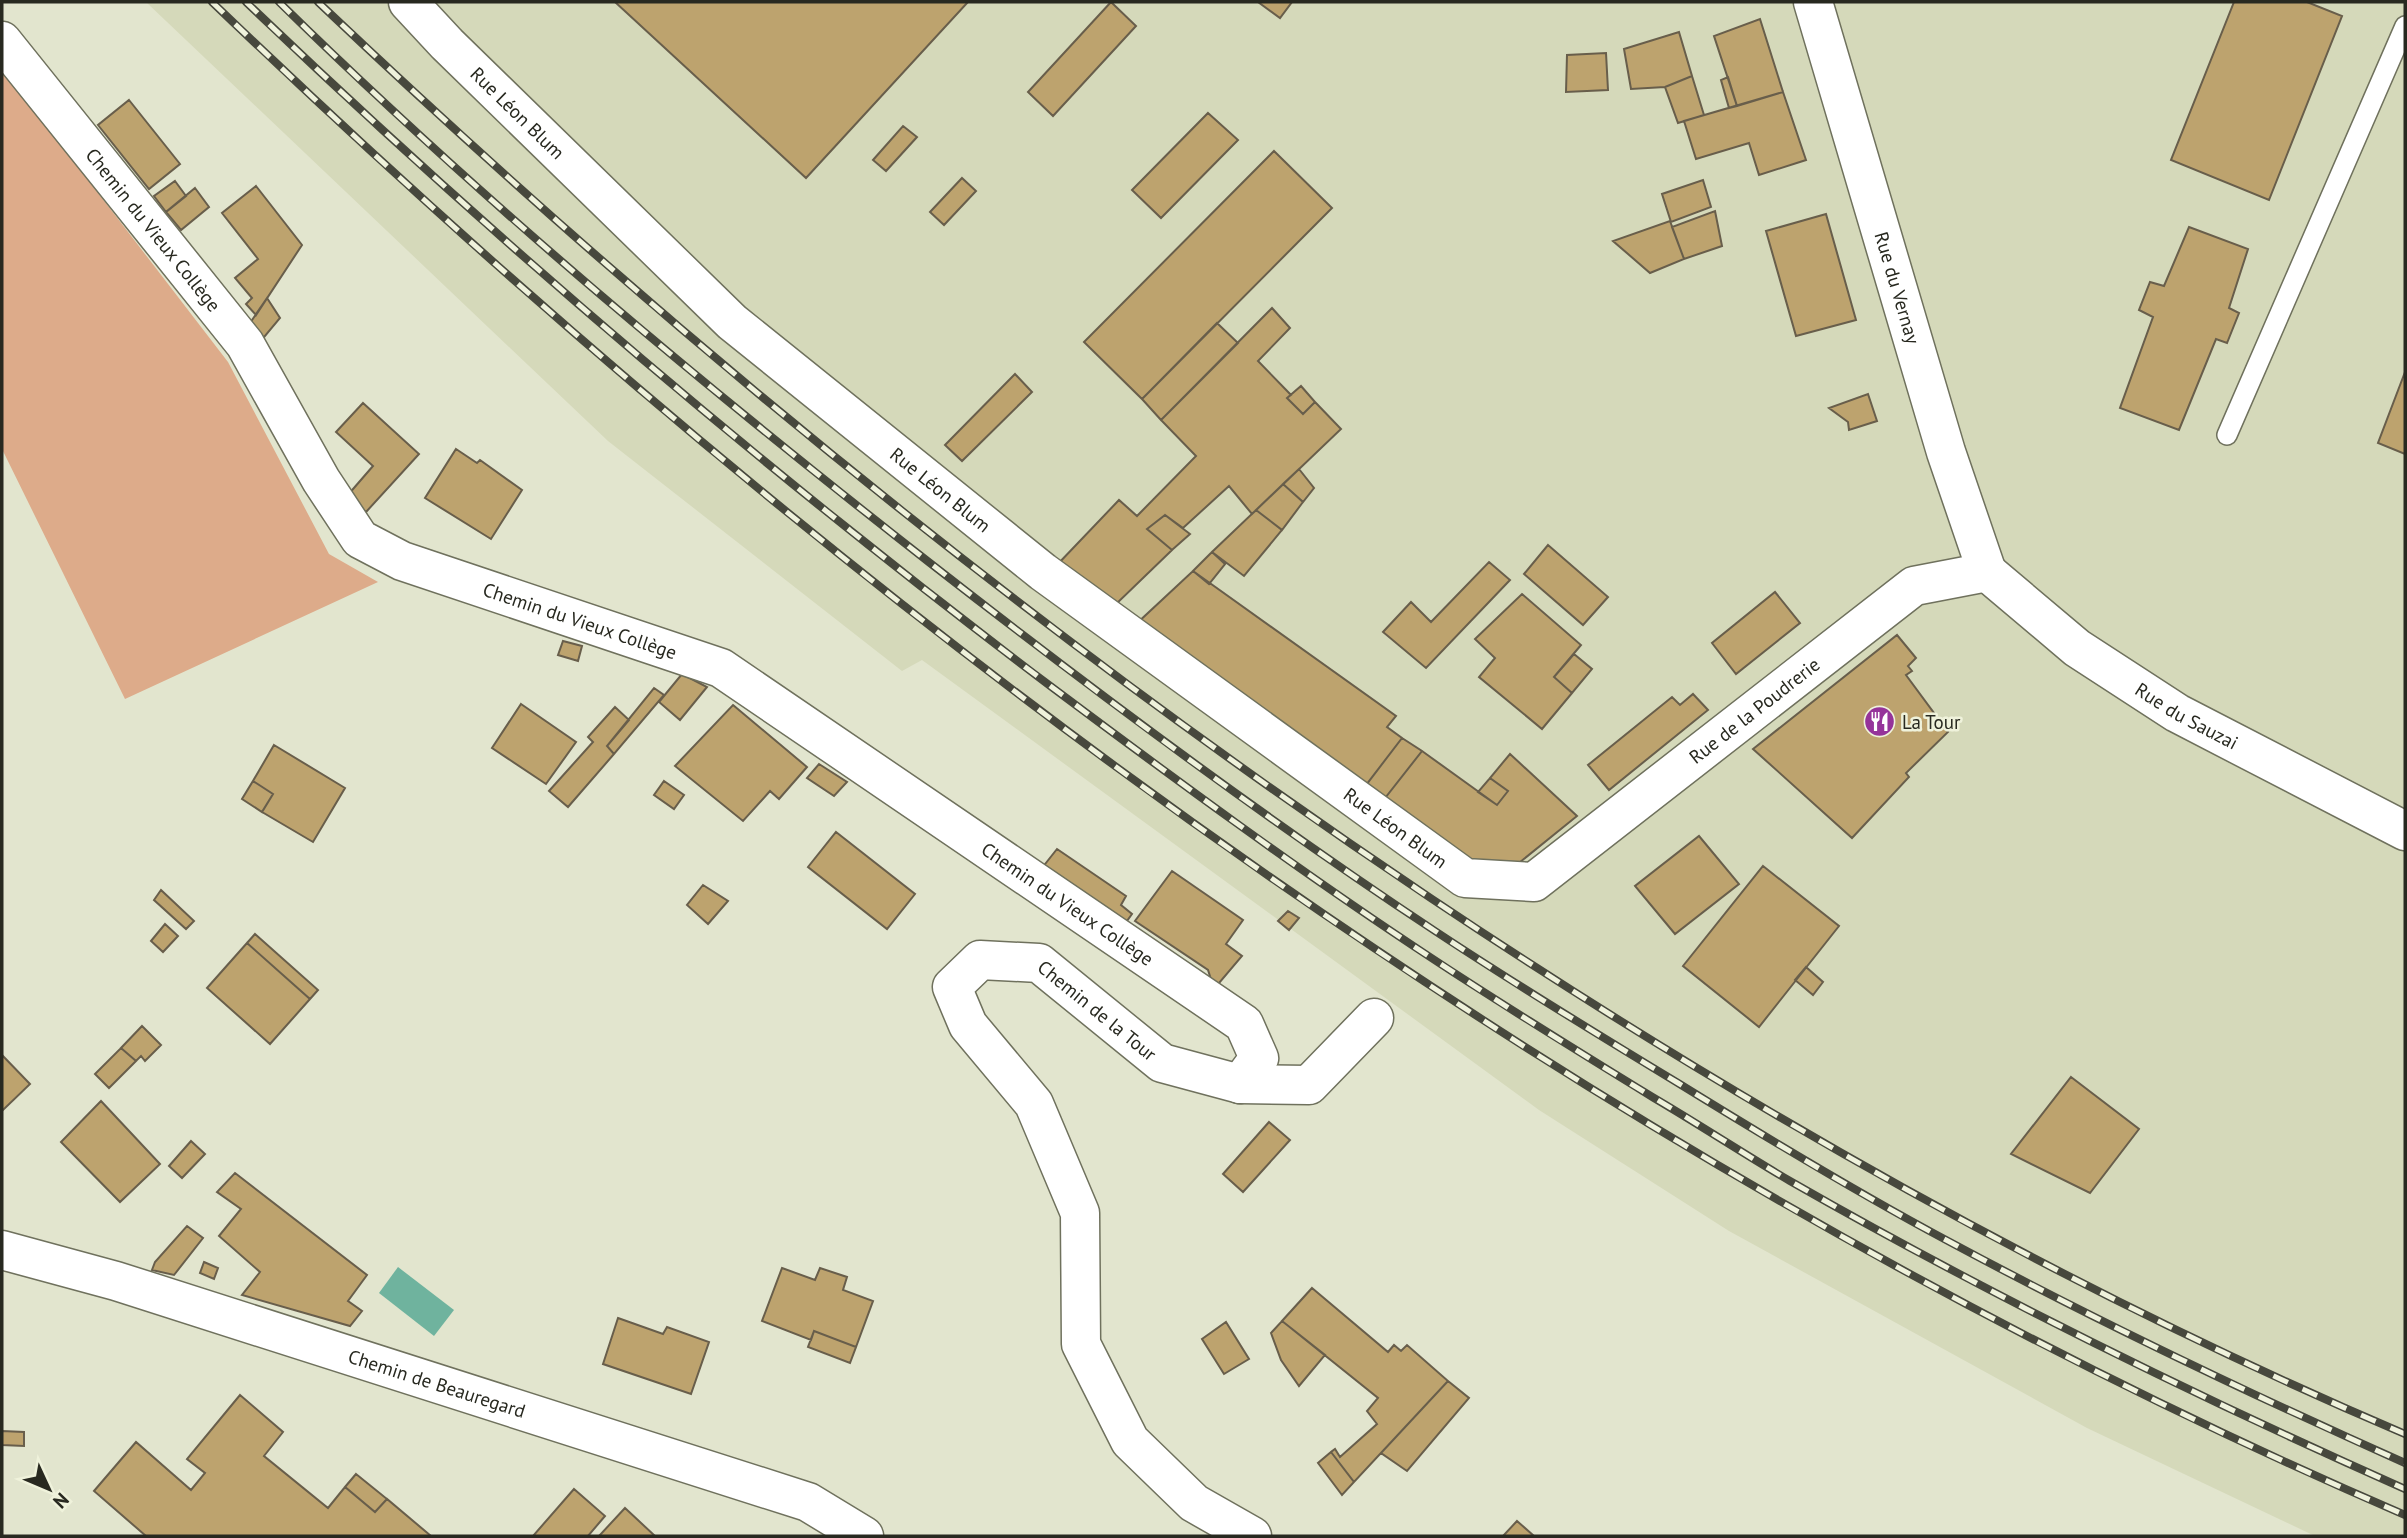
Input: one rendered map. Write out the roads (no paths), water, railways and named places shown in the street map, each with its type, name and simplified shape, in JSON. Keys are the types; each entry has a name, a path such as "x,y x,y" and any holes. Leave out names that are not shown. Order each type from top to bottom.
{"street":[{"name":"Rue Léon Blum","path":"408,2 447,44 732,322 1043,572 1465,878 1534,882"},
{"name":"Rue du Vernay","path":"1813,2 1946,452 1987,572"},
{"name":"Chemin du Vieux Collège","path":"2,40 244,344 320,480 360,539 402,561 721,668 1244,1024 1259,1058 1240,1084"},
{"name":"Rue de la Poudrerie","path":"1534,882 1914,586 1987,572"},
{"name":"Rue du Sauzai","path":"1987,572 2077,648 2176,713 2405,831"},
{"name":"Chemin de la Tour","path":"1252,1536 1194,1503 1130,1441 1082,1344 1080,1213 1034,1104 968,1025 952,987 979,960 1039,963 1162,1063 1240,1084 1310,1084 1374,1018"},
{"name":"Chemin de Beauregard","path":"2,1250 116,1281 808,1502 864,1536"}],"lane":[{"path":"2227,435 2405,26"}],"water":[{"path":"398,1267 454,1310 434,1336 379,1293"}],"railway":[{"path":"212,2 457,229 710,449 972,658 1241,857 1520,1044 1806,1216 2101,1374 2405,1515"},
{"path":"246,2 440,182 639,357 741,442 1053,688 1334,892 1542,1029 1773,1171 1865,1223 2094,1343 2405,1489"},
{"path":"279,2 515,221 762,429 930,563 1116,705 1242,798 1370,887 1465,951 1587,1027 1778,1144 1914,1222 2117,1328 2405,1463"},
{"path":"318,2 582,243 856,474 996,585 1284,798 1548,975 1785,1121 2028,1255 2152,1318 2405,1434"}],"place":[{"name":"La Tour","path":"1879,722"}]}
